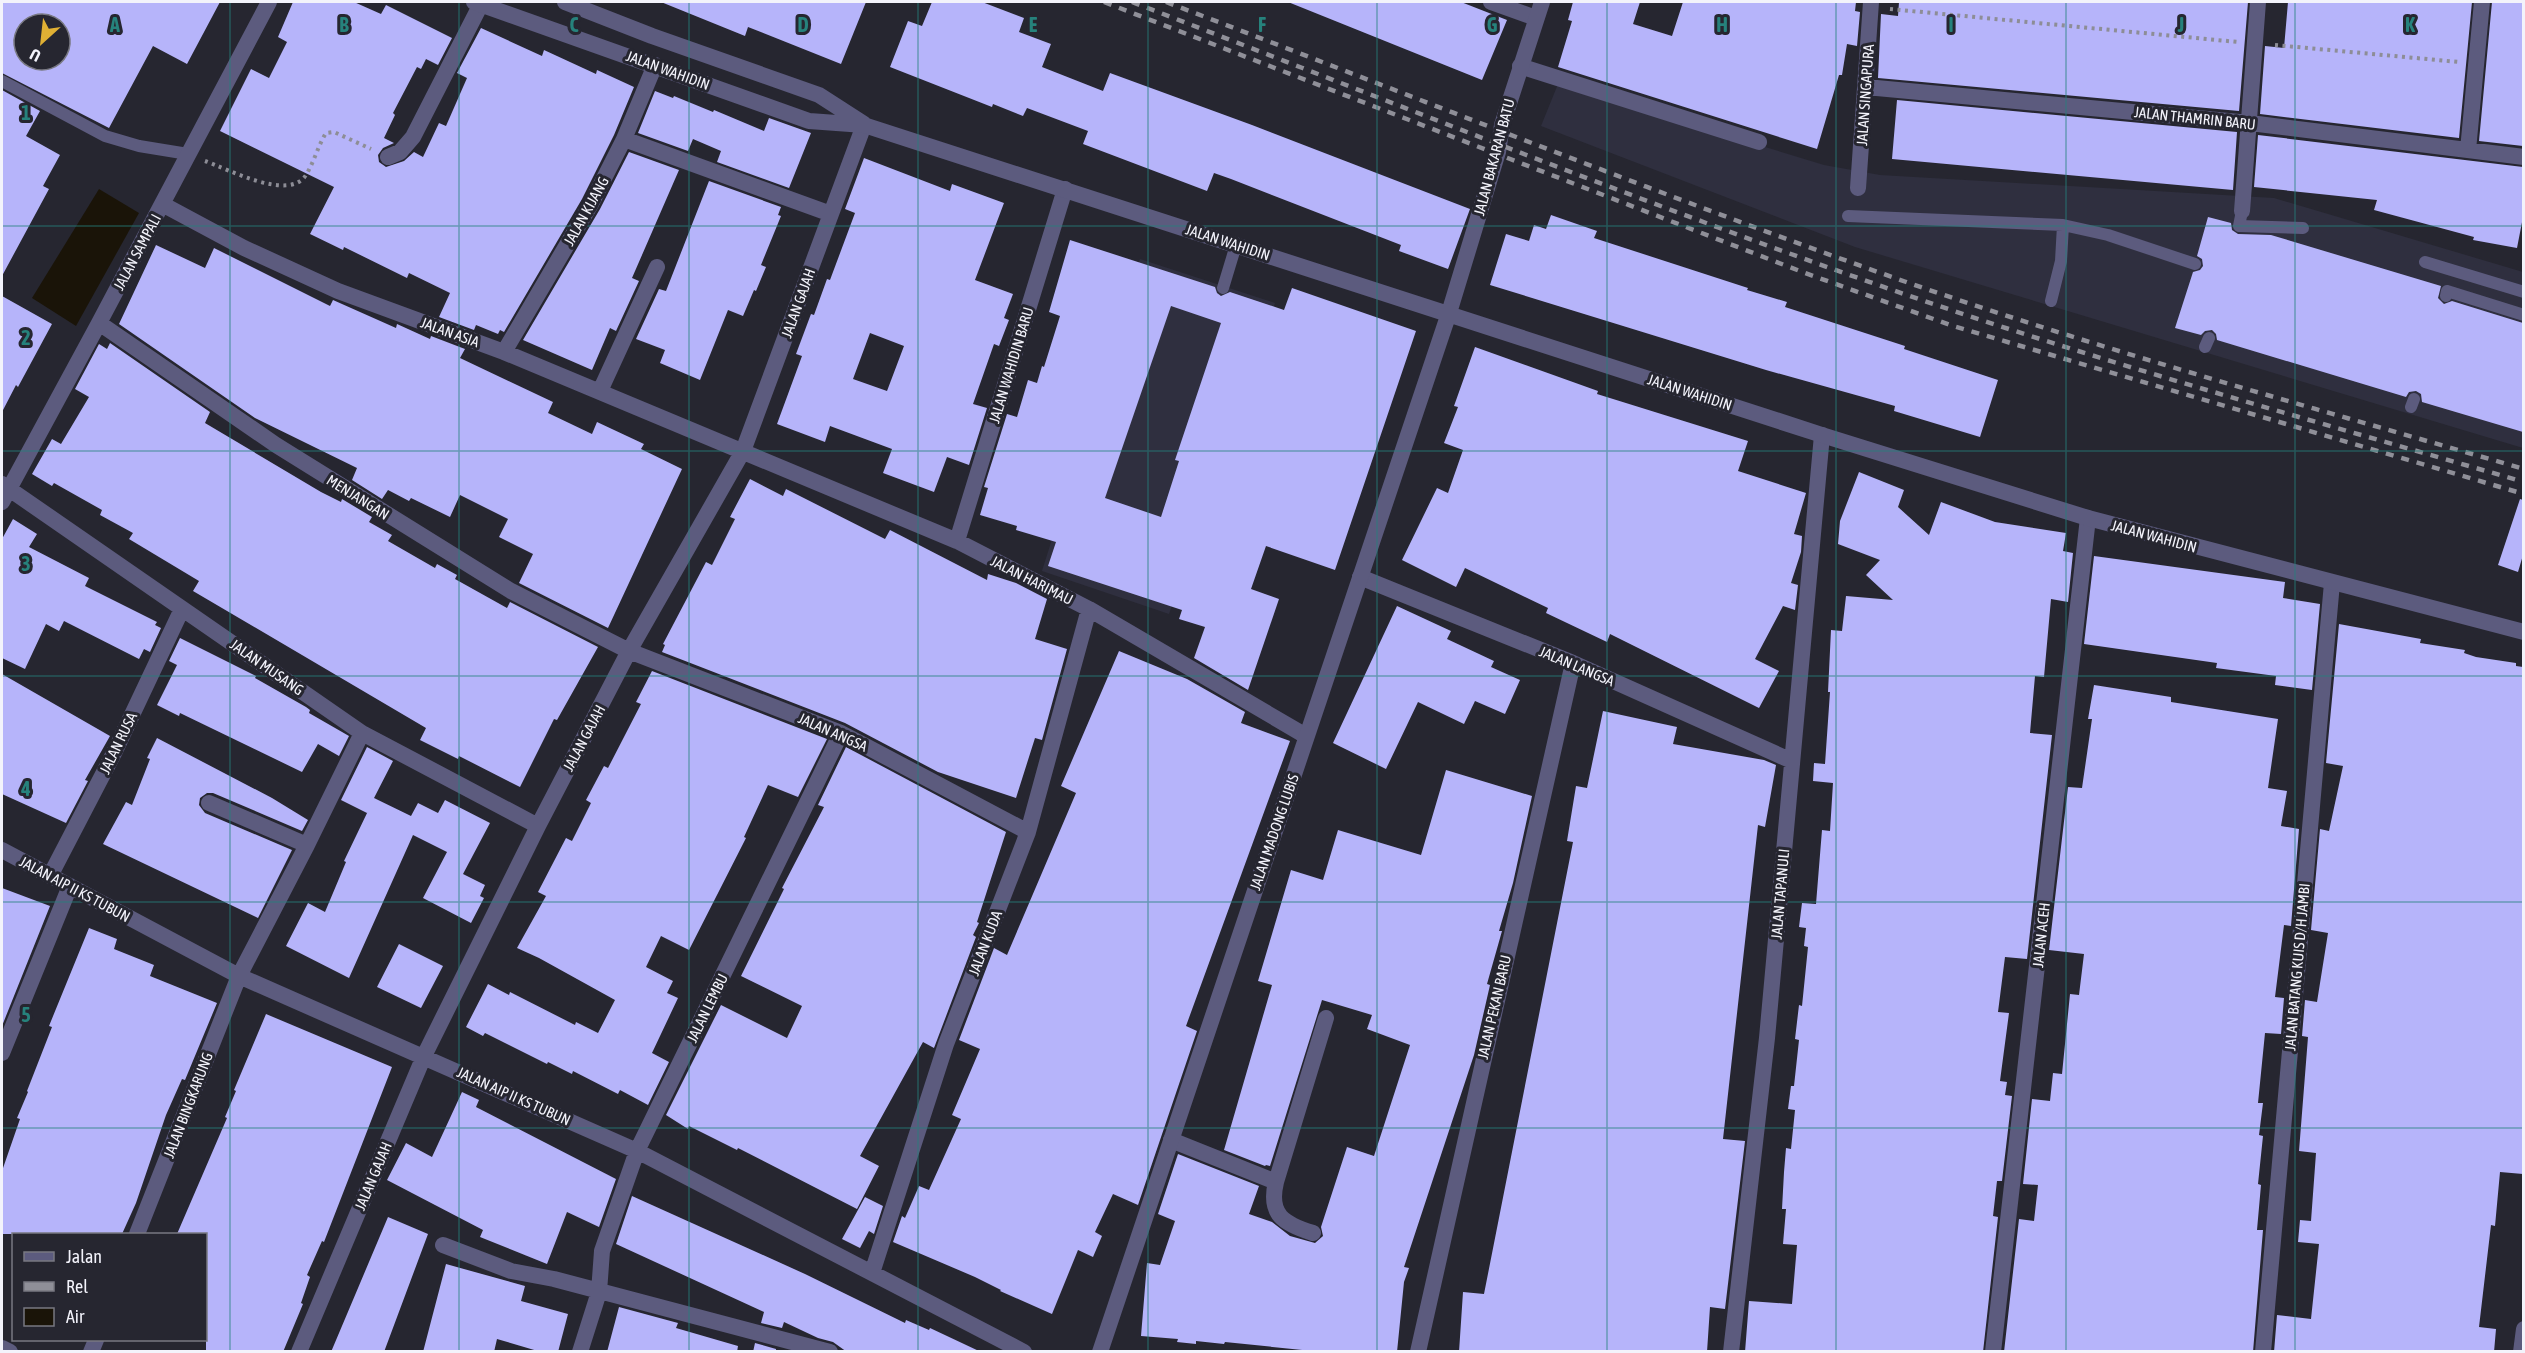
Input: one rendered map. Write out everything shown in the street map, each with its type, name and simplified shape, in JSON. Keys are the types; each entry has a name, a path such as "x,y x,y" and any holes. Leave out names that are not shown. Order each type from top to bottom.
{"street":[{"name":"JALAN SAMPALI","path":"4,491 99,323 269,2"},
{"name":"JALAN WAHIDIN","path":"565,2 652,36 819,95 864,125"},
{"path":"1491,2 1539,10"},
{"path":"2241,218 2258,2"},
{"path":"2468,150 2482,2"},
{"name":"JALAN WAHIDIN","path":"477,3 655,65 808,122 864,125 1822,435 2088,518 2523,632"},
{"path":"388,157 400,152 413,137 477,3"},
{"name":"JALAN SINGAPURA","path":"1858,188 1871,4"},
{"name":"JALAN BAKARAN BATU","path":"1449,313 1498,152 1502,125 1539,10"},
{"name":"JALAN KIJANG","path":"504,352 591,204 624,140 655,65"},
{"path":"1520,66 1759,142"},
{"name":"JALAN THAMRIN BARU","path":"1866,87 2250,123 2523,157"},
{"name":"JALAN GAJAH","path":"299,1352 424,1056 538,825 629,651 743,451 864,125"},
{"path":"624,140 831,214"},
{"name":"JALAN WAHIDIN BARU","path":"957,541 1065,189"},
{"name":"JALAN ASIA","path":"162,204 244,248 338,291 504,352 743,451"},
{"path":"600,391 657,267"},
{"name":"JALAN MADONG LUBIS","path":"1100,1352 1449,313"},
{"name":"MENJANGAN","path":"99,323 276,445 403,526 511,591 629,651"},
{"name":"JALAN TAPANULI","path":"1731,1352 1767,1038 1822,435"},
{"name":"JALAN HARIMAU","path":"743,451 957,541 1089,609 1306,736"},
{"name":"JALAN MUSANG","path":"4,491 182,609 362,733 538,825"},
{"name":"JALAN ACEH","path":"1994,1352 2088,518"},
{"name":"JALAN LANGSA","path":"1360,577 1573,663 1792,761"},
{"name":"JALAN BATANG KUIS D/H JAMBI","path":"2263,1352 2332,583"},
{"name":"JALAN RUSA","path":"50,876 114,753 182,609"},
{"name":"JALAN KUDA","path":"872,1273 946,1044 1028,832 1089,609"},
{"name":"JALAN ANGSA","path":"629,651 841,733 1028,832"},
{"name":"JALAN PEKAN BARU","path":"1418,1352 1573,663"},
{"name":"JALAN BINGKARUNG","path":"137,1233 239,976 362,733"},
{"name":"JALAN LEMBU","path":"580,1352 599,1292 602,1251 637,1151 841,733"},
{"path":"209,803 307,845"},
{"name":"JALAN AIP II KS TUBUN","path":"2,849 239,976 637,1151 1024,1352"},
{"path":"2,1053 70,886"},
{"path":"1313,1233 1289,1224 1273,1204 1276,1182 1326,1018"},
{"path":"1171,1140 1276,1182"},
{"path":"443,1245 511,1271 554,1279 830,1352"},
{"path":"2521,1352 2523,1329"},
{"path":"2,1348 10,1352"}],"lane":[{"path":"2,81 105,136 139,146 188,154"},
{"path":"1848,216 2063,225 2108,235 2195,264"},
{"path":"2241,218 2303,228"},
{"path":"2050,301 2061,261 2063,225"},
{"path":"1223,288 1236,245"},
{"path":"2425,262 2523,292"},
{"path":"2454,270 2447,293 2523,315"}],"path":[{"path":"1871,4 2477,64"},
{"path":"188,154 274,186 289,188 305,177 319,144 327,133 334,132 388,157"}],"shaded area":[{"path":"1558,84 1824,165 1880,175 2274,198 2523,272 2523,448 1855,247 1541,126"},
{"path":"1140,259 1275,303 1169,614 1042,571"}],"water":[{"path":"99,189 139,213 76,326 32,298"}],"building":[{"path":"2,2 220,2 187,64 153,46 109,128 2,73"},
{"path":"293,2 354,2 381,14 386,5 452,38 438,65 426,59 421,69 417,67 393,113 395,115 384,138 394,143 383,148 378,155 379,162 386,167 404,161 414,152 423,157 439,123 446,126 467,78 457,73 481,28 542,56 544,50 596,74 597,70 634,87 614,135 582,199 504,332 500,330 498,334 476,325 474,330 439,317 450,293 409,273 407,278 344,247 343,250 310,234 334,187 220,131 251,69 269,78 287,42 278,37"},
{"path":"661,2 866,2 841,64 748,27 745,36"},
{"path":"932,2 982,2 1024,18 1019,32 1051,44 1042,67 1103,91 1110,73 1470,209 1448,269 1399,251 1401,245 1231,179 1214,173 1207,191 1083,144 1088,131 1027,108 1023,116 993,104 992,107 890,67 908,21 922,26"},
{"path":"1288,2 1461,2 1507,20 1482,80"},
{"path":"1573,2 1640,2 1633,24 1672,36 1683,2 1856,2 1855,11 1860,12 1857,46 1847,44 1842,75 1839,75 1817,149 1558,67 1572,21 1568,20"},
{"path":"1899,2 2248,2 2239,111 1878,78 1881,14 1898,16"},
{"path":"2288,2 2472,2 2459,138 2260,114 2265,46 2284,48"},
{"path":"2492,2 2523,2 2523,146 2479,141"},
{"path":"2,90 40,111 26,136 60,155 43,186 49,189 2,276"},
{"path":"655,91 713,112 714,110 764,131 769,118 811,133 789,188 717,162 721,151 693,139 688,151 638,133"},
{"path":"1897,100 2237,132 2233,190 1892,159"},
{"path":"2258,135 2523,167 2523,217 2517,248 2473,240 2474,237 2374,210 2377,200 2254,187"},
{"path":"629,152 679,170 632,278 639,281 616,331 610,328 592,370 523,340 600,209"},
{"path":"864,158 950,191 952,184 1004,203 975,280 1013,294 1004,318 1009,320 999,346 994,344 973,404 987,408 969,465 947,457 934,492 883,473 892,449 830,426 825,442 777,424 802,356 796,354 827,279 830,280 855,213 845,209","holes":["870,333 904,346 887,391 853,379"]},
{"path":"709,181 781,207 778,215 781,216 761,265 766,267 756,291 754,290 743,316 728,310 700,380 660,363 665,350 636,339 659,289 666,291"},
{"path":"1551,215 1597,231 1594,238 1748,288 1747,290 1787,302 1785,307 1905,346 1904,349 1998,380 1980,437 1894,411 1895,406 1766,370 1490,285 1506,234 1529,241 1534,225 1546,229"},
{"path":"2208,217 2231,223 2232,230 2238,234 2271,235 2441,286 2438,298 2444,304 2452,301 2523,323 2523,432 2422,402 2421,394 2416,391 2409,392 2406,397 2217,340 2212,330 2205,331 2201,335 2175,328 2193,272 2200,270 2203,266 2202,259 2197,256"},
{"path":"1070,240 1215,287 1221,296 1230,292 1284,310 1292,288 1416,331 1335,570 1266,546 1251,589 1279,599 1248,690 1194,658 1205,627 1179,619 1182,610 1048,566 1056,542 1016,530 1017,526 980,515 988,488 984,487 1007,414 1017,417 1028,380 1037,383 1042,366 1044,367 1060,316 1049,312","holes":["1171,306 1221,323 1175,460 1179,461 1161,517 1105,498"]},
{"path":"156,245 205,268 214,248 330,306 333,300 396,328 397,324 430,339 431,336 465,349 460,358 553,402 548,413 592,434 597,422 644,444 641,449 682,469 608,628 519,583 533,554 499,537 508,519 460,495 450,517 411,498 409,501 388,490 382,499 352,480 357,468 255,418 119,324"},
{"path":"2,296 52,324 2,412"},
{"path":"110,343 210,412 205,423 321,492 341,502 342,499 372,517 369,522 392,535 388,541 435,568 437,564 457,575 455,579 507,608 510,602 598,647 557,720 554,719 520,787 459,756 458,759 420,740 426,728 193,591 199,581 129,539 133,533 100,515 102,510 54,483 52,486 32,474 52,439 61,444 89,397 75,389 99,344 107,349"},
{"path":"1475,347 1598,391 1597,394 1748,441 1738,471 1806,493 1794,534 1802,536 1801,552 1791,583 1798,585 1795,610 1783,606 1755,659 1779,671 1759,708 1610,634 1607,642 1546,613 1548,608 1465,568 1456,587 1402,560 1437,488 1448,493 1463,450 1444,443 1458,407 1454,406"},
{"path":"1859,472 1904,490 1898,507 1929,535 1941,502 1995,522 2066,533 2063,551 2073,553 2068,602 2051,599 2044,677 2035,676 2030,733 2052,735 2027,959 2005,957 1998,1012 2009,1013 2000,1081 2007,1082 2005,1095 2012,1096 2002,1181 1997,1181 1993,1216 1998,1217 1983,1352 1745,1352 1749,1301 1792,1304 1797,1245 1783,1244 1786,1209 1782,1209 1784,1172 1786,1148 1791,1149 1795,1110 1788,1109 1791,1086 1794,1086 1799,1040 1795,1039 1799,1005 1802,1006 1808,947 1804,946 1806,928 1799,927 1802,903 1816,904 1822,830 1830,831 1833,783 1813,781 1814,763 1825,764 1831,630 1842,631 1846,596 1893,600 1866,575 1880,560 1838,544 1840,521"},
{"path":"750,479 783,496 786,489 885,539 890,530 987,580 988,574 1016,583 1047,599 1035,639 1067,649 1042,740 1035,738 1016,798 938,772 845,723 662,652 665,645 663,644 706,562 712,565 735,519 730,517"},
{"path":"2520,499 2523,500 2523,555 2518,572 2498,565"},
{"path":"13,519 37,534 29,547 89,578 85,586 157,622 155,625 161,628 150,652 144,649 139,659 64,621 59,631 46,624 25,669 2,658 2,539"},
{"path":"2094,556 2285,582 2283,598 2320,604 2312,690 2275,685 2276,676 2216,668 2217,663 2084,644"},
{"path":"1397,606 1451,631 1447,639 1494,661 1491,667 1520,680 1505,714 1475,701 1464,724 1418,702 1386,769 1333,743"},
{"path":"2339,624 2421,639 2420,643 2465,650 2464,653 2476,657 2516,663 2516,666 2523,667 2523,1174 2500,1172 2495,1226 2491,1225 2479,1327 2496,1329 2494,1352 2274,1352 2277,1315 2311,1319 2319,1244 2298,1242 2300,1220 2311,1221 2316,1153 2299,1151 2308,1037 2302,1036 2305,1000 2317,1002 2328,933 2311,930 2320,829 2329,831 2343,766 2326,763"},
{"path":"180,638 256,676 255,678 306,707 310,710 309,713 349,736 339,756 318,744 302,772 180,713 179,716 157,705 177,665 169,661"},
{"path":"1119,651 1187,679 1245,712 1241,723 1290,741 1186,1026 1197,1031 1138,1205 1113,1194 1095,1232 1102,1236 1093,1257 1078,1250 1052,1314 975,1277 893,1242 902,1216 905,1218 919,1186 929,1190 961,1119 952,1115 980,1049 959,1040 994,948 1007,955 1076,793 1061,786"},
{"path":"652,671 827,739 798,797 768,785 744,837 746,838 689,950 661,936 646,967 673,981 667,993 678,998 652,1053 669,1062 648,1105 620,1090 618,1094 573,1071 572,1074 548,1062 547,1064 485,1033 483,1036 466,1027 488,984 509,995 510,992 575,1025 576,1022 598,1033 615,1000 517,948 546,896 538,892 566,838 572,841 591,803 586,800 604,766 608,768 641,704 636,702"},
{"path":"2,674 110,736 85,780 88,781 66,823 2,794"},
{"path":"2094,685 2171,697 2171,702 2278,719 2268,788 2287,791 2281,826 2299,829 2291,926 2284,925 2275,997 2284,998 2281,1034 2265,1033 2258,1103 2263,1103 2259,1135 2263,1136 2258,1184 2261,1185 2257,1230 2263,1230 2253,1352 2004,1352 2019,1219 2034,1221 2038,1185 2023,1184 2032,1099 2050,1101 2053,1073 2062,1074 2070,994 2079,995 2084,954 2049,950 2068,787 2082,788 2092,719 2088,719"},
{"path":"1603,711 1677,727 1673,744 1764,760 1776,765 1765,827 1758,825 1723,1139 1745,1141 1725,1309 1710,1307 1707,1352 1459,1352 1463,1292 1484,1294 1573,842 1567,841 1576,786 1587,788"},
{"path":"157,738 272,798 308,820 302,831 213,793 207,793 200,798 199,805 205,813 292,850 258,918 103,844 126,802 132,805 150,759 147,758"},
{"path":"367,747 393,761 374,798 411,816 418,803 438,813 445,800 490,823 463,874 485,885 480,896 484,898 471,923 423,898 447,852 413,835 349,978 286,946 308,903 325,912 346,862 344,861 368,811 367,813 341,800"},
{"path":"846,747 1006,832 977,922 979,923 973,935 976,937 934,1048 923,1042 860,1156 879,1166 857,1209 738,1148 737,1150 689,1126 688,1129 666,1115 721,1005 787,1038 802,1006 741,976 784,889 782,888 824,807 818,805"},
{"path":"1446,770 1532,796 1513,883 1499,931 1502,931 1487,984 1490,985 1474,1055 1404,1267 1409,1268 1404,1282 1397,1352 1322,1352 1225,1342 1224,1344 1196,1341 1196,1344 1177,1342 1178,1339 1141,1336 1147,1263 1160,1265 1175,1221 1158,1214 1178,1154 1259,1186 1249,1214 1272,1222 1290,1236 1315,1243 1323,1236 1321,1227 1347,1147 1374,1156 1410,1045 1367,1029 1372,1015 1322,1000 1270,1166 1224,1150 1272,985 1258,981 1291,870 1323,880 1338,830 1421,855"},
{"path":"2,888 50,906 2,1026"},
{"path":"89,928 117,939 114,949 154,965 150,976 217,1003 185,1080 182,1079 166,1115 136,1203 122,1233 2,1234 2,1171 20,1119 17,1118 52,1027 49,1026"},
{"path":"399,944 443,966 421,1008 377,987"},
{"path":"266,1014 392,1067 324,1242 322,1241 307,1275 310,1277 301,1303 303,1304 283,1352 206,1352 207,1233 177,1233 227,1118 225,1117 236,1091 234,1090"},
{"path":"462,1092 479,1100 476,1107 616,1179 599,1227 567,1212 547,1264 480,1237 483,1230 387,1180 406,1143 432,1157"},
{"path":"632,1196 805,1274 905,1323 906,1320 929,1330 930,1328 981,1352 847,1352 833,1342 818,1338 784,1322 782,1328 761,1323 764,1312 616,1244"},
{"path":"865,1197 883,1206 874,1234 869,1231 860,1248 842,1239"},
{"path":"388,1217 428,1234 384,1352 331,1352"},
{"path":"446,1264 525,1286 521,1301 568,1314 558,1352 541,1352 497,1339 494,1352 423,1352"},
{"path":"619,1307 678,1323 676,1328 738,1346 737,1352 607,1352"},
{"path":"755,1343 776,1349 776,1352 753,1352"}],"railway":[{"path":"1104,2 1805,273 1953,326 2524,494"},
{"path":"1132,2 1615,189 1907,295 2137,369 2524,482"},
{"path":"1166,2 1629,180 1909,283 2138,357 2524,469"}]}
